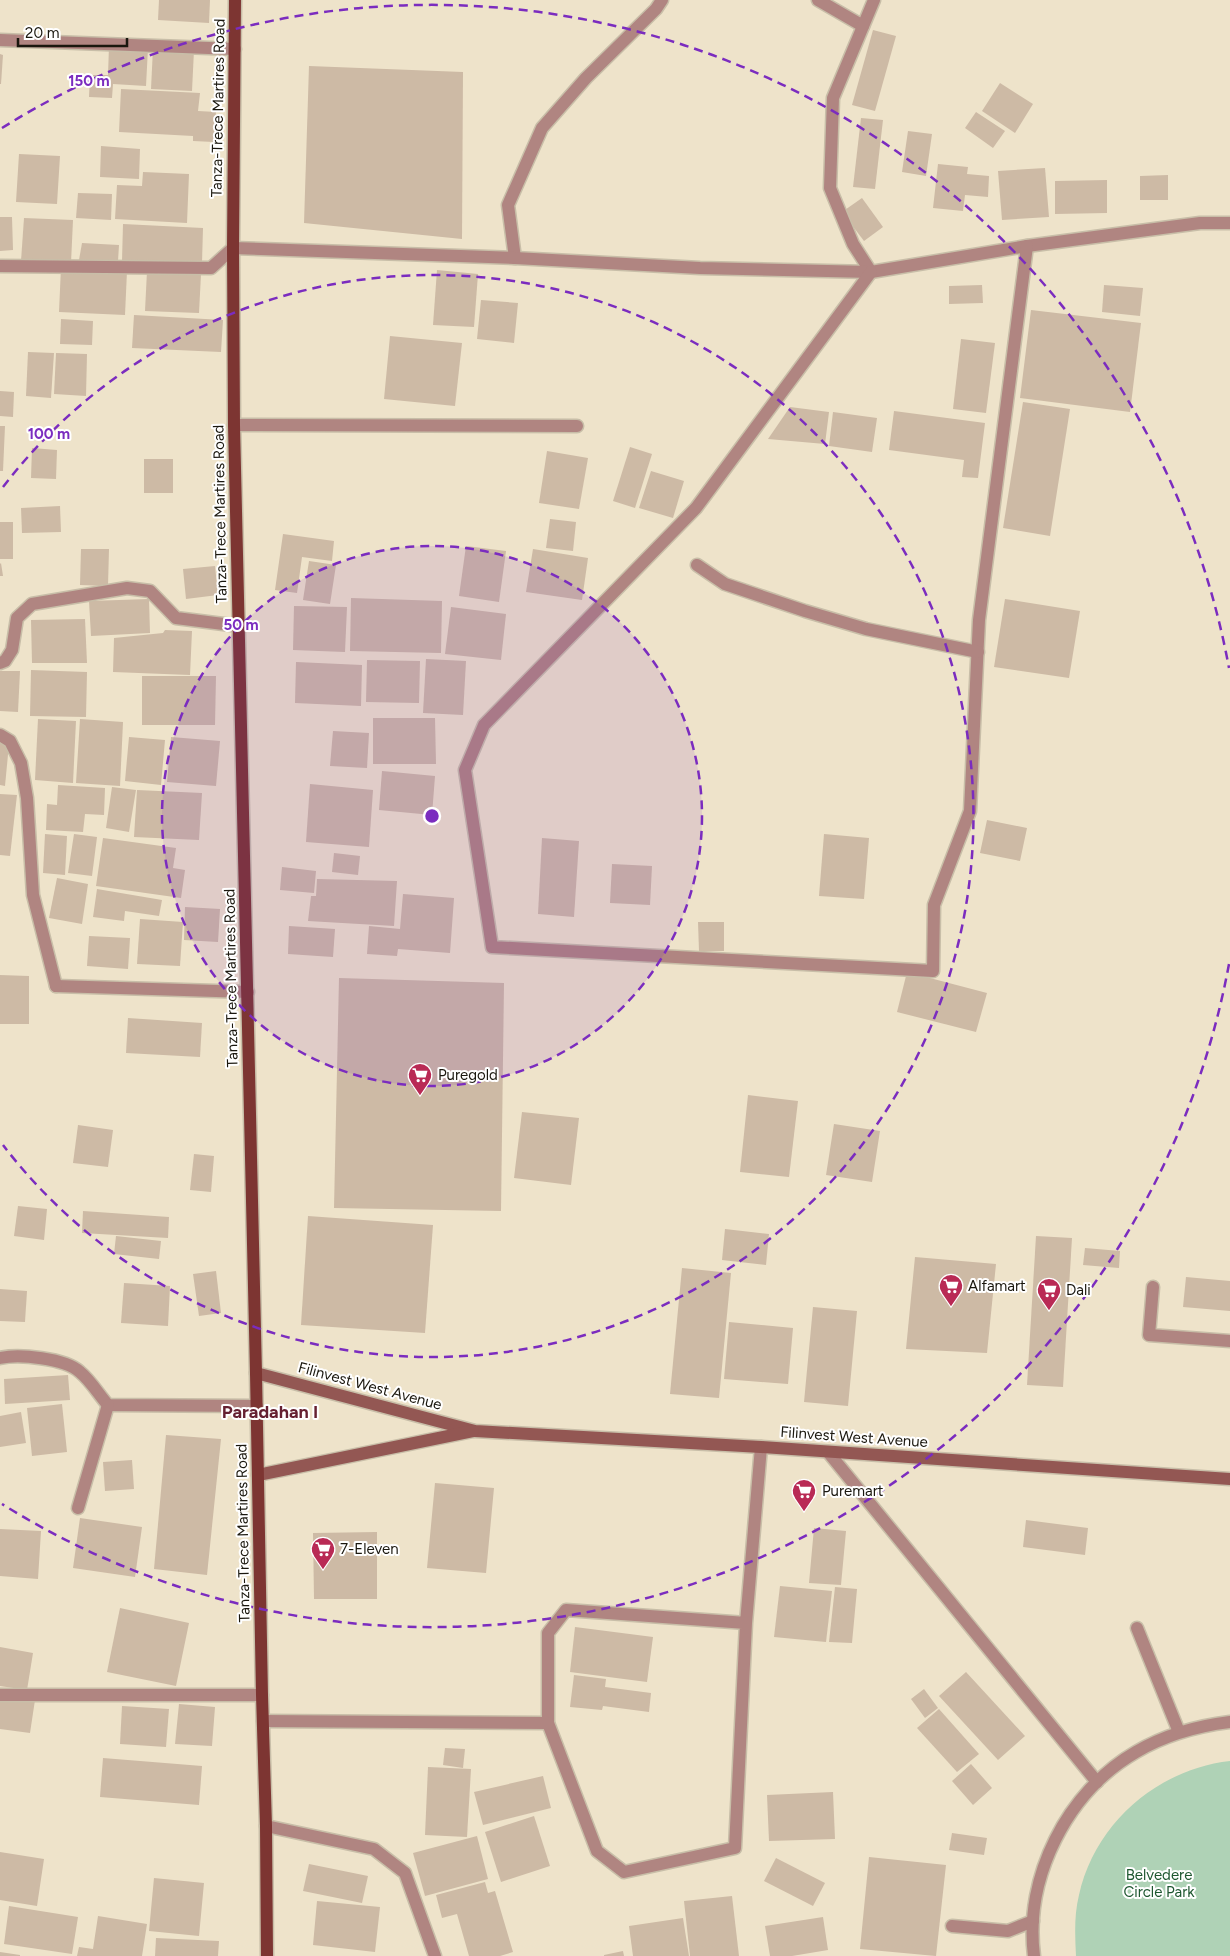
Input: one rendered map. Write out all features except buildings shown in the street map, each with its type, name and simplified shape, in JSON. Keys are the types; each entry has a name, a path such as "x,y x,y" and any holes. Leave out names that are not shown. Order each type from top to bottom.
{"main road":[{"name":"Tanza-Trece Martires Road","path":"235,0 234,425 257,1406 267,1956"}],"street":[{"path":"515,258 508,205 542,128 586,78 656,9 662,0"},
{"path":"818,0 863,26"},
{"path":"871,272 853,244 830,188 833,98 874,0"},
{"path":"0,40 235,49"},
{"path":"0,266 211,268 233,248 515,258 700,268 871,272 1027,246 1200,223 1230,223"},
{"path":"871,272 696,508 484,725 465,770 492,947 933,971 934,906 970,811 980,620 1027,246"},
{"path":"234,425 577,426"},
{"path":"697,565 725,584 866,630 978,652"},
{"path":"0,663 5,661 12,650 17,618 32,604 127,588 150,590 176,618 239,626"},
{"path":"0,735 10,741 20,763 27,798 33,895 56,986 248,992"},
{"path":"1153,1286 1149,1336 1230,1341"},
{"path":"0,1358 10,1356 56,1361 80,1371 108,1405"},
{"name":"Filinvest West Avenue","path":"256,1373 475,1430 761,1447 1230,1479"},
{"path":"108,1405 257,1406"},
{"path":"78,1508 108,1405"},
{"name":"Filinvest West Avenue","path":"258,1476 475,1430"},
{"path":"746,1623 566,1610 548,1633 548,1723 597,1851 624,1872 735,1848 746,1623 761,1447"},
{"path":"828,1452 1097,1782"},
{"path":"1137,1628 1179,1732"},
{"path":"0,1695 262,1695"},
{"path":"263,1721 548,1723"},
{"path":"1034,1956 1033,1921 1036,1895 1042,1870 1052,1846 1079,1801 1097,1782 1135,1752 1179,1732 1230,1722"},
{"path":"266,1826 374,1849 405,1873 435,1956"},
{"path":"952,1926 1008,1931 1033,1921"}],"green space":[{"name":"Belvedere Circle Park","path":"1230,1761 1230,1956 1076,1956 1075,1933 1079,1895 1087,1869 1099,1845 1115,1823 1134,1804 1155,1788 1178,1775 1203,1766"}],"place":[{"name":"Puregold","path":"420,1096"},
{"name":"Alfamart","path":"951,1307"},
{"name":"Dali","path":"1049,1311"},
{"name":"Puremart","path":"804,1512"},
{"name":"7-Eleven","path":"323,1570"}],"district":[{"name":"Paradahan I","path":"270,1412"}]}
